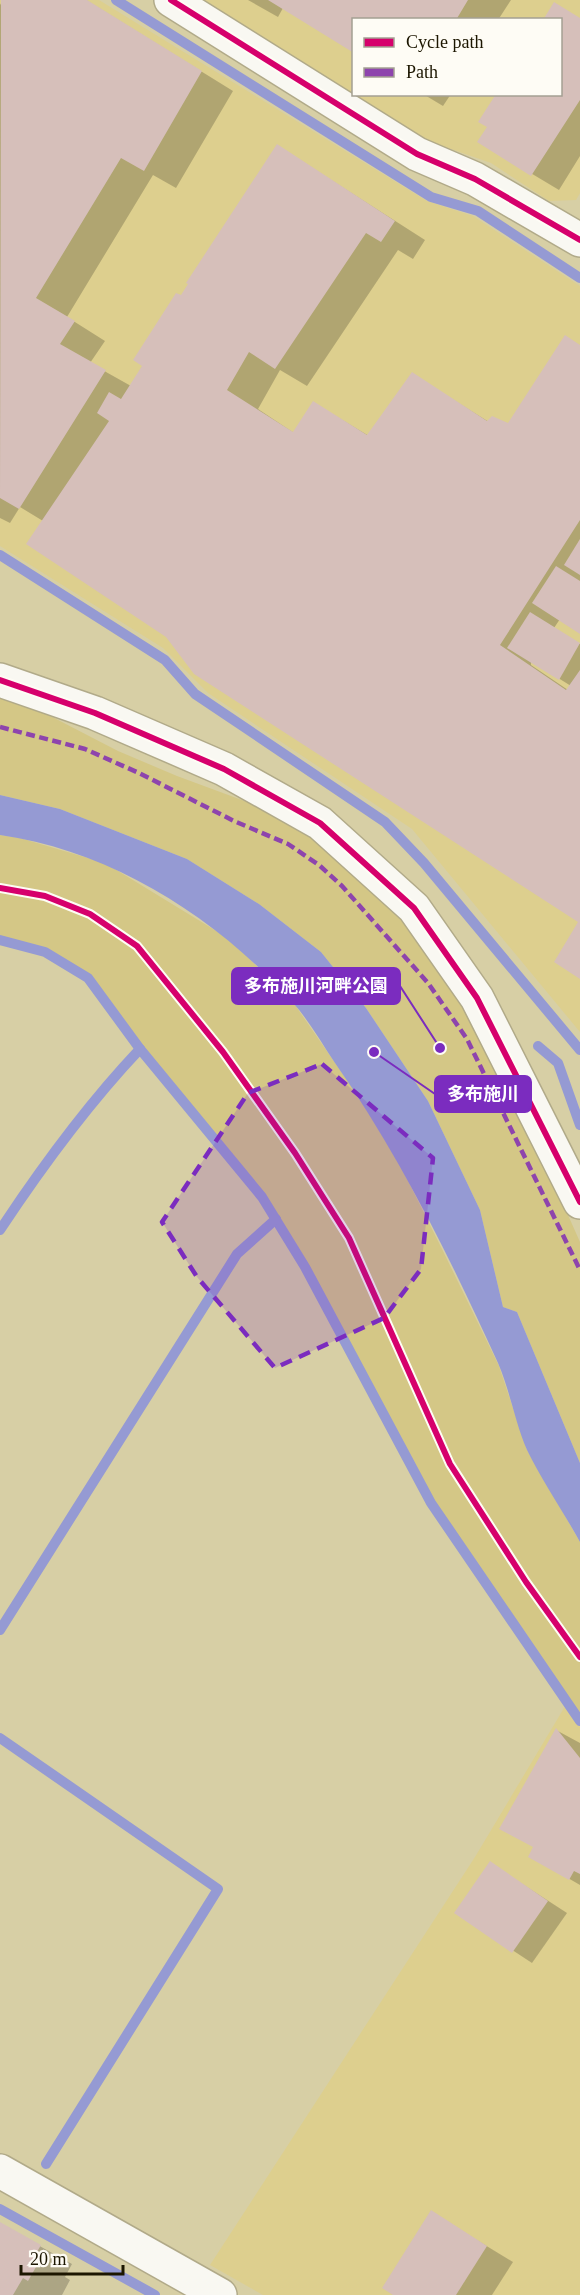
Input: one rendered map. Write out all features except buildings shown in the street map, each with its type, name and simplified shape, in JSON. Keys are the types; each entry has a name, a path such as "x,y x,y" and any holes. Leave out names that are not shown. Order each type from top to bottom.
{"street":[{"path":"171,0 417,154 475,178 580,240"},
{"path":"0,680 95,712 224,769 320,823 414,908 477,998 580,1202"},
{"path":"0,2171 220,2295"}],"highlighted area":[{"path":"322,1064 433,1158 421,1269 384,1318 275,1368 197,1277 162,1222 248,1093"}],"shaded area":[{"path":"0,0 99,0 427,201 473,216 580,286 580,1032 412,829 208,693 163,648 0,546"},
{"path":"203,0 580,0 580,193 576,200 549,201 491,163 428,141 356,96 562,96 562,18 352,18 352,93"},
{"path":"0,696 33,707 118,751 266,809 307,833 410,928 448,975 511,1087 580,1242 580,1463 517,1312 503,1307 480,1210 428,1101 366,1008 321,952 259,904 187,859 60,809 0,795"},
{"path":"0,835 20,838 105,863 231,940 295,1005 360,1099 399,1163 442,1249 499,1366 527,1450 580,1542 580,1721 431,1503 305,1267 262,1197 140,1049 88,978 45,952 0,940"},
{"path":"567,1703 580,1721 580,2295 263,2295 210,2265 475,1857"}],"water":[{"path":"0,795 60,809 187,859 259,904 321,952 366,1008 428,1101 480,1210 503,1307 517,1312 580,1463 580,1542 527,1450 498,1363 423,1209 359,1098 300,1011 264,973 232,944 198,917 161,894 123,873 83,856 42,843 0,835"}],"waterway":[{"path":"116,0 431,197 478,211 580,278"},
{"path":"0,555 165,660 195,694 385,822 424,863 580,1050"},
{"path":"0,940 45,952 88,978 140,1049 262,1197 305,1267 431,1503 580,1721"},
{"path":"538,1046 558,1063 580,1125"},
{"path":"0,1230 66,1136 140,1049"},
{"path":"0,1630 237,1254 276,1219"},
{"path":"0,1738 218,1889 46,2164"},
{"path":"0,2209 155,2295"}],"marked path":[{"path":"0,727 85,749 139,773 234,821 288,844 319,865 342,886 428,983 467,1039 580,1270"}],"cycle path":[{"path":"171,0 417,154 475,179 580,240"},
{"path":"0,680 95,713 224,769 320,823 414,908 477,998 580,1202"},
{"path":"0,888 45,896 90,914 137,946 223,1052 295,1153 349,1238 450,1464 526,1582 580,1657"}],"place":[{"name":"多布施川河畔公園","path":"440,1048"},
{"name":"多布施川","path":"374,1052"}]}
